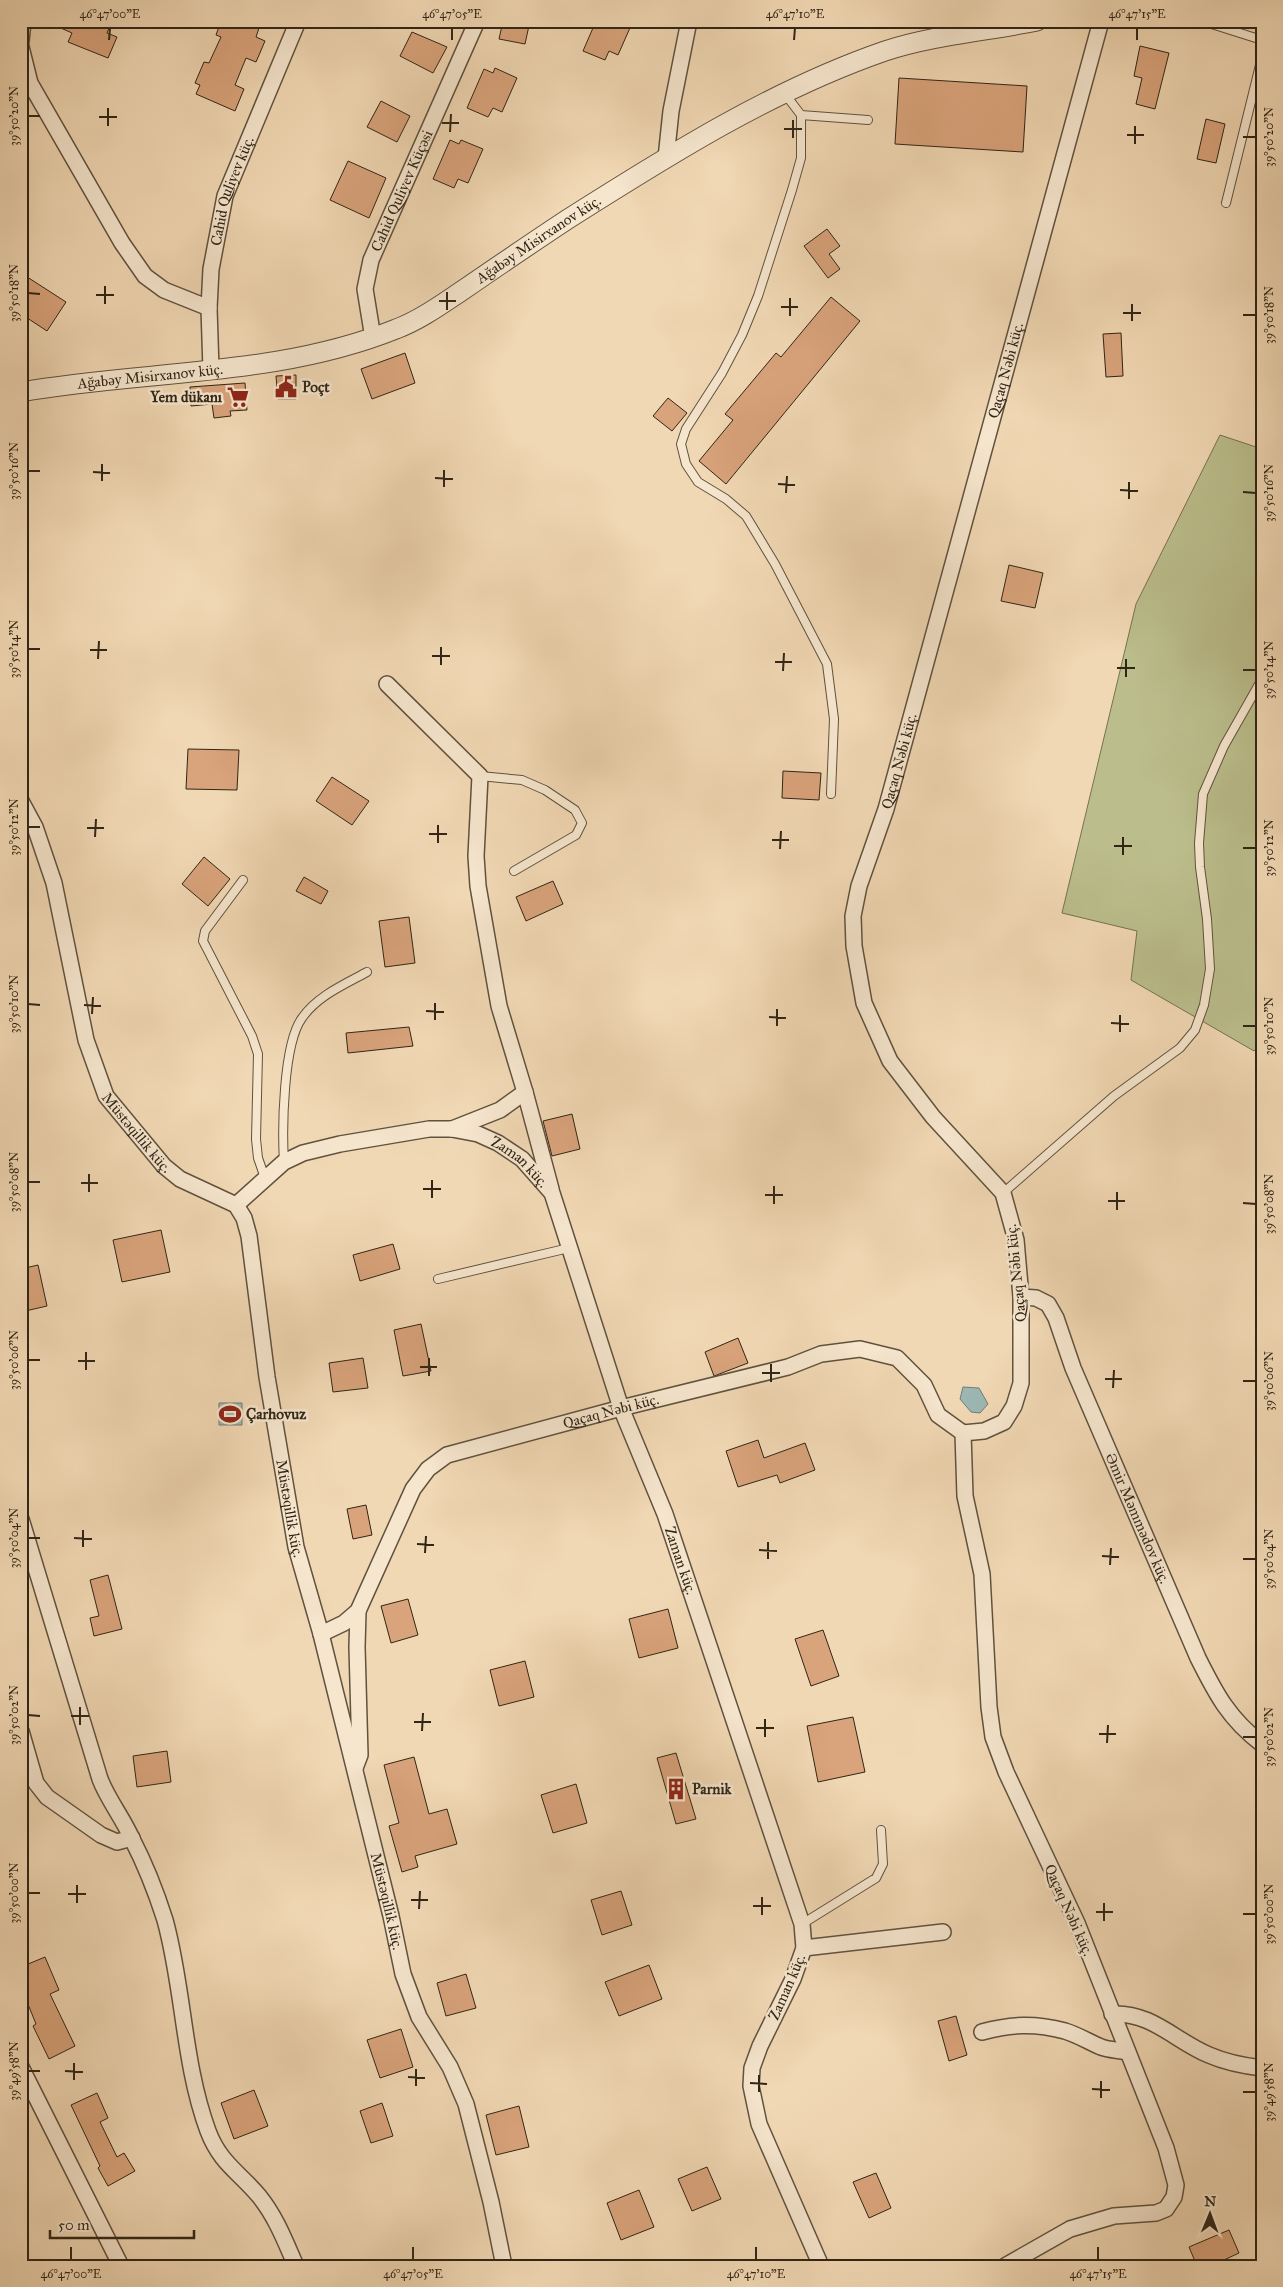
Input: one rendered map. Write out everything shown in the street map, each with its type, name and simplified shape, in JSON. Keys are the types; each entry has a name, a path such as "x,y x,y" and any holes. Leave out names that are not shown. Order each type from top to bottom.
{"street":[{"path":"21,41 23,21"},
{"name":"Cahid Quliyev küç.","path":"211,370 209,308 211,269 225,196 298,21"},
{"name":"Cahid Quliyev Küçəsi","path":"373,338 365,289 371,260 477,21"},
{"path":"666,158 670,111 689,21"},
{"name":"Ağabəy Misirxanov küç.","path":"21,392 260,364 324,353 373,338 399,328 427,313 566,220 666,158 713,130 785,94 887,51 925,41 1037,21"},
{"name":"Qaçaq Nəbi küç.","path":"321,1634 344,1623 358,1611 413,1489 428,1469 447,1455 621,1408 788,1367 821,1354 860,1349 897,1358 924,1385 938,1415 963,1434 984,1431 1004,1422 1014,1406 1021,1383 1021,1297 1016,1240 1003,1193 933,1117 890,1061 864,1003 854,946 853,916 859,886 886,809 1101,21"},
{"path":"21,47 23,66 30,83 122,243 144,276 164,290 209,308"},
{"path":"387,684 480,776 476,856 478,886 499,1006 525,1092 552,1193"},
{"name":"Müstəqillik küç.","path":"21,801 35,827 54,883 86,1040 106,1096 164,1166 180,1179 236,1206 244,1218 249,1236 267,1377 296,1547 321,1634 403,1974 419,2017 450,2067 466,2104 491,2202 504,2266"},
{"path":"452,1129 500,1110 525,1092"},
{"name":"Zaman küç.","path":"236,1206 284,1162 303,1153 340,1144 429,1129 452,1129 478,1134 498,1142 522,1159 552,1193 621,1408 668,1523 802,1924 804,1948 793,1978 760,2046 752,2068 751,2086 759,2124 821,2266"},
{"name":"Əmir Məmmədov küç.","path":"1021,1297 1036,1298 1048,1304 1056,1318 1073,1368 1198,1658 1219,1699 1241,1728 1262,1744"},
{"name":"Qaçaq Nəbi küç.","path":"963,1434 965,1496 982,1574 993,1737 1006,1772 1078,1923 1166,2148 1176,2186 1174,2197 1166,2209 1156,2213 1114,2216 1070,2229 1005,2266"},
{"path":"21,1519 106,1796 132,1838 164,1919 180,1995 192,2074 208,2132 225,2162 258,2194 274,2216 296,2266"},
{"path":"354,1769 360,1755 358,1611"},
{"path":"21,1731 36,1783 47,1796 101,1835 117,1842 132,1838"},
{"path":"804,1948 943,1932"},
{"path":"1112,2014 1127,2013 1148,2020 1210,2056 1262,2068"},
{"path":"982,2032 1007,2025 1039,2026 1065,2031 1088,2039 1100,2047 1127,2052"},
{"path":"21,2067 121,2266"}],"lane":[{"path":"1202,21 1262,40"},
{"path":"1226,202 1262,57"},
{"path":"785,94 801,115 801,158 758,296 742,335 722,373 686,429 681,444 686,464 698,482 726,499 746,516 775,564 827,664 834,719 830,794"},
{"path":"801,115 868,120"},
{"path":"1003,1193 1114,1096 1180,1048 1195,1030 1204,1005 1210,969 1208,927 1199,843 1203,794 1224,746 1262,679"},
{"path":"480,776 522,780 546,790 575,810 582,823 576,835 514,871"},
{"path":"243,880 205,931 203,941 252,1036 258,1054 256,1139 258,1158 265,1178"},
{"path":"284,1162 282,1126 284,1100 292,1043 300,1019 315,1003 368,972"},
{"path":"438,1279 569,1248"},
{"path":"802,1924 876,1878 883,1864 880,1830"}],"green space":[{"path":"1220,435 1262,449 1262,1042 1254,1051 1131,980 1137,931 1062,913 1136,604"}],"water":[{"path":"963,1387 979,1388 988,1404 980,1413 971,1412 960,1399"},
{"name":"Çarhovuz","path":"219,1403 242,1403 242,1425 219,1425"}],"building":[{"path":"45,21 112,21 107,33 117,37 108,58 68,42 72,33"},
{"path":"221,21 244,21 259,28 256,37 265,41 256,62 246,58 235,85 244,89 235,111 196,94 200,85 195,83 204,62 209,63 221,37 216,35"},
{"path":"503,21 530,21 525,44 499,39"},
{"path":"596,21 633,21 618,55 609,51 605,60 583,51"},
{"path":"412,32 447,47 433,73 400,56"},
{"path":"1140,46 1169,53 1155,109 1136,104 1142,78 1134,76"},
{"path":"495,68 517,78 502,112 493,108 488,117 467,108 484,69 493,73"},
{"path":"899,78 1027,86 1023,152 895,144"},
{"path":"381,101 410,116 397,142 367,127"},
{"path":"1206,119 1225,124 1216,163 1197,159"},
{"path":"450,140 459,144 461,140 483,149 468,183 458,179 454,188 433,179"},
{"path":"348,161 386,178 369,218 330,200"},
{"path":"827,229 840,246 829,254 840,269 828,278 804,246"},
{"path":"21,273 66,302 47,331 21,314"},
{"path":"831,297 860,321 726,484 699,461 733,420 725,414 776,353 781,357"},
{"path":"1121,333 1123,376 1106,377 1103,334"},
{"path":"405,353 415,383 372,399 361,369"},
{"name":"Poçt","path":"296,375 296,399 278,399 276,376"},
{"path":"245,383 247,410 230,411 231,416 214,418 212,404 191,406 190,387"},
{"path":"668,398 687,413 672,431 653,416"},
{"path":"1009,565 1043,573 1035,608 1001,601"},
{"path":"188,749 239,750 237,790 186,789"},
{"path":"783,771 821,773 819,800 782,798"},
{"path":"332,777 369,801 352,825 316,801"},
{"path":"204,857 230,879 208,906 182,884"},
{"path":"304,877 328,891 321,904 296,891"},
{"path":"553,881 563,904 526,921 516,897"},
{"path":"409,917 415,963 385,967 379,921"},
{"path":"409,1027 413,1046 348,1053 346,1033"},
{"path":"572,1114 580,1149 552,1156 543,1121"},
{"path":"161,1230 170,1272 122,1282 113,1240"},
{"path":"393,1244 400,1269 360,1281 353,1255"},
{"path":"38,1265 47,1306 21,1312 21,1269"},
{"path":"421,1324 431,1371 403,1376 394,1330"},
{"path":"738,1338 748,1363 714,1376 705,1352"},
{"path":"363,1358 368,1388 333,1392 329,1363"},
{"path":"758,1440 764,1458 805,1443 815,1470 780,1483 777,1475 738,1487 726,1451"},
{"path":"366,1505 372,1535 353,1539 347,1509"},
{"path":"108,1575 122,1629 94,1636 90,1618 99,1616 90,1580"},
{"path":"408,1599 418,1635 391,1643 381,1606"},
{"path":"668,1609 678,1648 639,1658 629,1619"},
{"path":"823,1630 839,1676 811,1686 795,1639"},
{"path":"525,1661 534,1697 499,1706 490,1670"},
{"path":"853,1717 865,1772 818,1782 807,1726"},
{"path":"167,1751 171,1782 137,1787 133,1756"},
{"name":"Parnik","path":"676,1753 696,1819 676,1824 657,1758"},
{"path":"414,1757 429,1814 447,1809 457,1844 415,1856 418,1867 402,1872 389,1826 399,1823 384,1765"},
{"path":"576,1784 587,1823 553,1833 541,1795"},
{"path":"621,1891 632,1925 602,1935 591,1900"},
{"path":"45,1957 59,1990 50,1994 75,2046 49,2059 33,2026 36,2024 21,1987 21,1967"},
{"path":"649,1965 662,1999 619,2016 605,1982"},
{"path":"466,1974 476,2008 446,2016 437,1983"},
{"path":"956,2016 967,2055 949,2061 938,2021"},
{"path":"401,2029 413,2067 380,2078 367,2040"},
{"path":"254,2090 268,2126 234,2139 221,2103"},
{"path":"97,2093 108,2118 100,2122 117,2157 124,2153 135,2171 108,2186 98,2168 100,2166 71,2105"},
{"path":"382,2103 393,2136 371,2143 360,2111"},
{"path":"519,2106 529,2147 496,2155 486,2115"},
{"path":"707,2167 721,2199 692,2211 678,2179"},
{"path":"876,2173 891,2208 869,2218 853,2182"},
{"path":"639,2190 654,2227 621,2240 607,2203"},
{"path":"1229,2230 1239,2253 1211,2266 1197,2266 1189,2247"}],"place":[{"name":"Poçt","path":"286,387"},
{"name":"Yem dükanı","path":"238,397"},
{"name":"Çarhovuz","path":"230,1414"},
{"name":"Parnik","path":"676,1789"}]}
